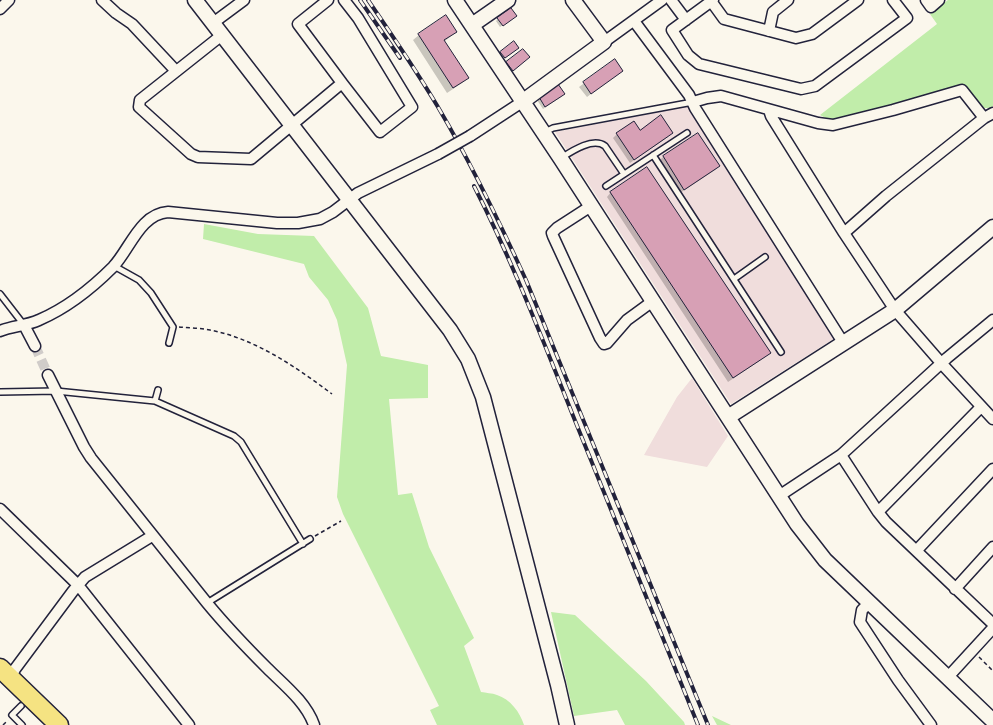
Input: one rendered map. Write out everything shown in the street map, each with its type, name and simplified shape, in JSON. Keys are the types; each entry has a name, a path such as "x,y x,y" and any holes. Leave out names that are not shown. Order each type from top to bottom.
{"highway":[{"path":"3,677 21,706 41,725"},
{"path":"3,677 59,725"}],"street":[{"path":"0,9 9,0"},
{"path":"102,0 116,13 132,24 176,71"},
{"path":"195,0 450,330 468,359 483,396 553,663 567,725"},
{"path":"213,23 244,0"},
{"path":"328,0 298,24 380,132 412,107 358,18 344,0"},
{"path":"455,0 542,133 561,159 796,524 825,560 993,721"},
{"path":"472,25 508,0"},
{"path":"573,0 604,42"},
{"path":"0,331 38,321 66,307 86,292 114,266 143,224 161,213 277,223 298,223 320,219 333,212 358,193 438,154 470,136 522,102 662,0"},
{"path":"671,0 686,20"},
{"path":"769,31 773,12 788,0"},
{"path":"858,0 812,34 796,38 724,19 712,1 672,30 688,55 700,64 801,89 815,86 907,18 893,0"},
{"path":"926,0 931,7 939,0"},
{"path":"634,21 693,102 844,344"},
{"path":"222,35 140,100 139,107 191,154 198,157 251,159 342,83"},
{"path":"693,102 721,96 818,123 833,125 893,110 962,90 988,115 886,196 844,233"},
{"path":"769,110 779,130 895,310 981,408 993,419"},
{"path":"591,206 557,228 552,233 604,344 607,343 627,320 653,301"},
{"path":"728,417 895,310 993,227"},
{"path":"779,496 841,455 942,364 992,323"},
{"path":"24,325 35,346"},
{"path":"48,375 91,458 206,603 226,626 299,701 311,715 314,725"},
{"path":"878,512 981,408"},
{"path":"841,455 886,522 993,624"},
{"path":"917,550 993,469"},
{"path":"0,510 78,585 189,725"},
{"path":"3,677 15,669 78,585 85,578 152,536"},
{"path":"955,589 993,547"},
{"path":"870,602 862,610 860,622 898,680 931,725"},
{"path":"948,677 993,628"}],"lane":[{"path":"542,133 553,128 693,102"},
{"path":"606,186 687,133"},
{"path":"561,159 582,146 598,143 605,146 624,174"},
{"path":"653,155 781,352"},
{"path":"734,279 765,258"},
{"path":"114,266 139,280 151,293 173,327 170,343"},
{"path":"0,294 24,325"},
{"path":"0,392 56,390 155,400 234,436 241,442 303,544"},
{"path":"155,400 158,390"},
{"path":"206,603 310,539"},
{"path":"21,706 12,716 22,725"}],"path":[{"path":"173,327 210,330 245,341 266,350 306,375 332,394"},
{"path":"310,539 341,521"},
{"path":"972,651 993,671"}],"shaded area":[{"path":"690,106 835,338 731,404 555,132"},
{"path":"692,378 728,436 707,467 644,455 677,397"}],"green space":[{"path":"948,0 993,0 993,106 990,108 984,108 963,85 865,114 829,120 820,115 937,24 930,14"},
{"path":"204,224 258,234 314,236 368,308 381,356 428,365 428,398 389,399 398,495 412,493 429,547 474,638 464,646 481,692 495,694 510,703 520,715 524,725 437,725 430,710 439,706 343,514 337,497 347,365 337,320 328,300 309,277 304,264 203,239"},
{"path":"551,612 575,615 646,681 684,722 685,725 625,725 617,710 574,716"},
{"path":"712,716 731,725 717,725"}],"building":[{"path":"511,8 517,16 503,26 497,18"},
{"path":"446,15 457,32 444,40 469,78 453,88 418,34"},
{"path":"514,41 519,48 505,58 500,52"},
{"path":"523,49 530,57 513,71 506,62"},
{"path":"615,59 623,71 591,94 583,82"},
{"path":"558,84 565,94 545,107 539,97"},
{"path":"661,115 673,133 634,160 616,133 634,121 640,130"},
{"path":"698,133 720,166 684,190 663,156"},
{"path":"647,167 771,353 733,378 610,192"}],"tunnel":[{"path":"35,346 48,375"}],"railway":[{"path":"360,0 400,58"},
{"path":"368,0 430,93 462,149 516,258 708,725"},
{"path":"474,186 489,215 529,306 698,725"}]}
